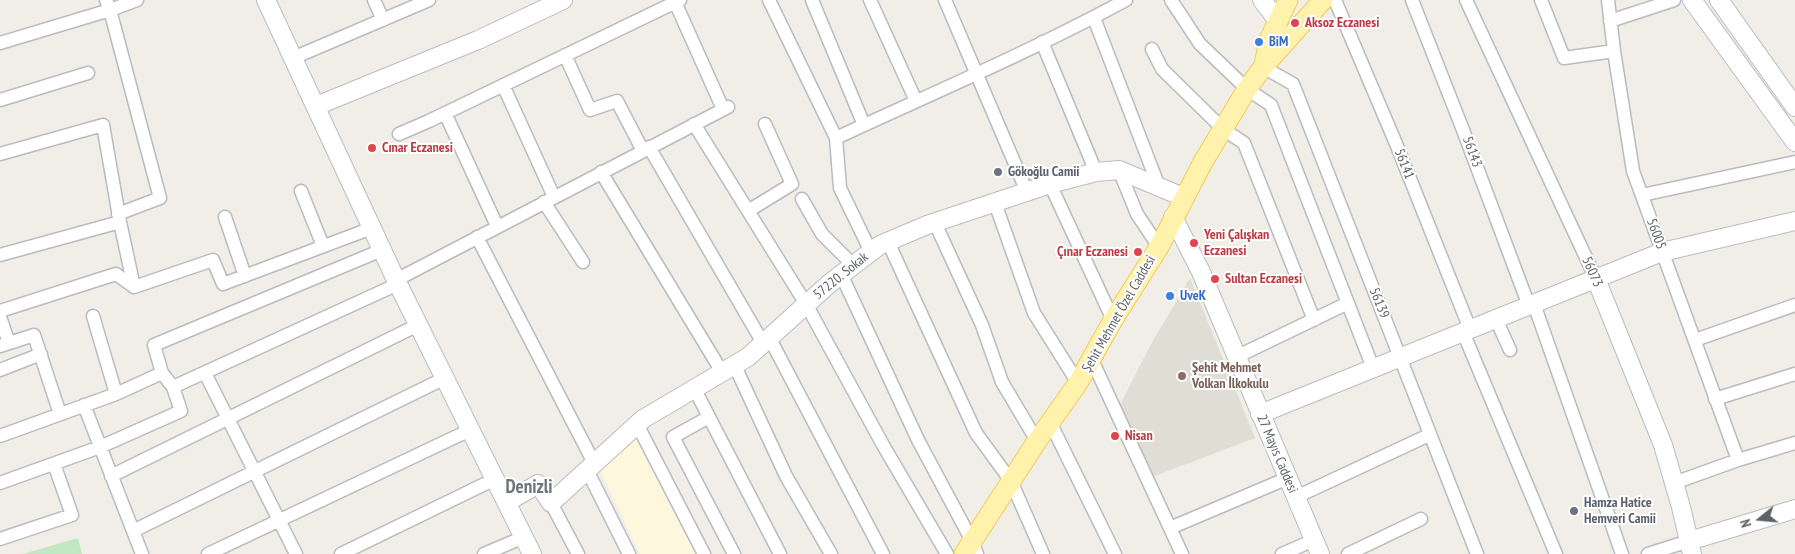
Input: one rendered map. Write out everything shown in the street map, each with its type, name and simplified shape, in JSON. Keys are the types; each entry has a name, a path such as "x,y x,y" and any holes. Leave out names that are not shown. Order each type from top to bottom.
{"main road":[{"path":"1263,67 1269,40 1288,0"},
{"path":"1298,0 1307,6 1320,3"},
{"name":"Şehit Mehmet Özel Caddesi","path":"971,550 1011,481 1092,360 1113,320 1158,247 1183,197 1247,89 1263,67 1320,3"}],"street":[{"path":"0,43 108,5 137,0"},
{"path":"374,0 383,20"},
{"path":"293,58 430,0"},
{"path":"316,106 478,40 563,0"},
{"path":"769,0 836,138 840,188 871,252"},
{"path":"812,0 864,125"},
{"path":"870,0 916,101"},
{"path":"945,0 1027,192"},
{"path":"836,138 1094,18 1126,0"},
{"path":"1171,0 1200,44 1247,89 1271,105 1373,368"},
{"path":"1262,0 1278,21"},
{"name":"56141","path":"1335,0 1400,156 1556,554"},
{"name":"56143","path":"1412,0 1531,305 1622,554"},
{"name":"56073","path":"1466,0 1596,278 1663,445 1690,548"},
{"path":"1540,0 1564,58 1614,51"},
{"name":"56005","path":"1608,0 1633,172 1738,460"},
{"path":"1610,21 1674,0"},
{"path":"1692,0 1795,142"},
{"path":"1720,0 1795,108"},
{"path":"271,1 293,58 397,282 532,554"},
{"path":"173,387 397,282 497,226 725,108 677,1 399,134"},
{"path":"0,255 119,218 160,198 108,5"},
{"path":"1094,18 1158,186"},
{"path":"1042,42 1096,172"},
{"path":"1152,49 1162,69 1223,129 1244,143 1314,320"},
{"path":"565,55 590,110 616,101 766,340 883,554"},
{"name":"56139","path":"1263,67 1293,84 1477,554"},
{"path":"0,100 88,73"},
{"path":"503,85 549,199 583,262"},
{"path":"445,113 497,226"},
{"path":"694,124 806,304 883,445 947,554"},
{"path":"748,211 792,184 765,124"},
{"path":"0,154 103,125 119,218 134,287"},
{"path":"1642,195 1795,162"},
{"path":"1119,170 1137,214 1158,247"},
{"name":"57220. Sokak","path":"551,503 643,419 748,357 806,304 847,270 888,242 935,223 1050,184 1096,172 1119,170 1183,197"},
{"path":"601,172 728,368 786,476 831,554"},
{"path":"1050,184 1113,320"},
{"path":"301,191 323,246"},
{"path":"802,199 822,234 847,270 918,440 971,550"},
{"path":"995,203 1034,313 1078,383"},
{"path":"225,217 245,276"},
{"name":"27 Mayıs Caddesi","path":"1173,217 1201,272 1317,547"},
{"path":"1260,414 1662,252 1795,221"},
{"path":"935,223 982,325 1002,382 1037,442"},
{"path":"134,287 213,260 223,284 372,228"},
{"path":"477,237 591,467 629,554"},
{"path":"888,242 976,433 1011,481 1044,554"},
{"path":"0,483 100,447 181,411 173,387 162,374 154,345 382,250"},
{"path":"0,310 116,274 134,287"},
{"path":"1236,357 1348,304"},
{"path":"1695,340 1795,305"},
{"path":"93,316 116,394"},
{"path":"0,317 4,344 34,335 60,414"},
{"path":"1496,319 1510,350"},
{"path":"111,476 418,325"},
{"path":"0,370 41,354"},
{"path":"1092,360 1182,554"},
{"path":"205,373 296,554"},
{"path":"0,436 116,394 162,374"},
{"path":"1715,399 1795,374"},
{"path":"132,531 255,473 445,378"},
{"path":"694,388 780,554"},
{"path":"84,405 142,554"},
{"path":"709,417 673,437 734,554"},
{"path":"1050,422 1115,554"},
{"path":"637,424 704,554"},
{"path":"208,554 470,430"},
{"path":"1296,497 1429,435"},
{"path":"1674,483 1738,460 1795,443"},
{"path":"0,539 72,516 54,464"},
{"path":"1170,528 1288,478"},
{"path":"341,554 495,479"},
{"path":"507,502 538,484 551,503 578,554"},
{"path":"1648,554 1690,548 1795,509"},
{"path":"1348,554 1421,519"},
{"path":"484,554 524,537"},
{"path":"1282,554 1317,547"}],"shaded area":[{"name":"Şehit Mehmet Volkan İlkokulu","path":"1190,278 1255,438 1152,477 1119,407 1150,346"},
{"path":"639,432 699,554 640,554 593,456"}],"green space":[{"path":"78,538 82,554 23,554"}],"place":[{"name":"Aksoz Eczanesi","path":"1295,23"},
{"name":"BiM","path":"1259,42"},
{"name":"Cınar Eczanesi","path":"372,148"},
{"name":"Gökoğlu Camii","path":"998,172"},
{"name":"Yeni Çalışkan Eczanesi","path":"1194,243"},
{"name":"Çınar Eczanesi","path":"1138,252"},
{"name":"Sultan Eczanesi","path":"1215,279"},
{"name":"UveK","path":"1170,296"},
{"name":"Şehit Mehmet Volkan İlkokulu","path":"1182,376"},
{"name":"Nisan","path":"1115,436"},
{"name":"Hamza Hatice Hemveri Camii","path":"1574,511"}],"district":[{"name":"Denizli","path":"529,488"}]}
